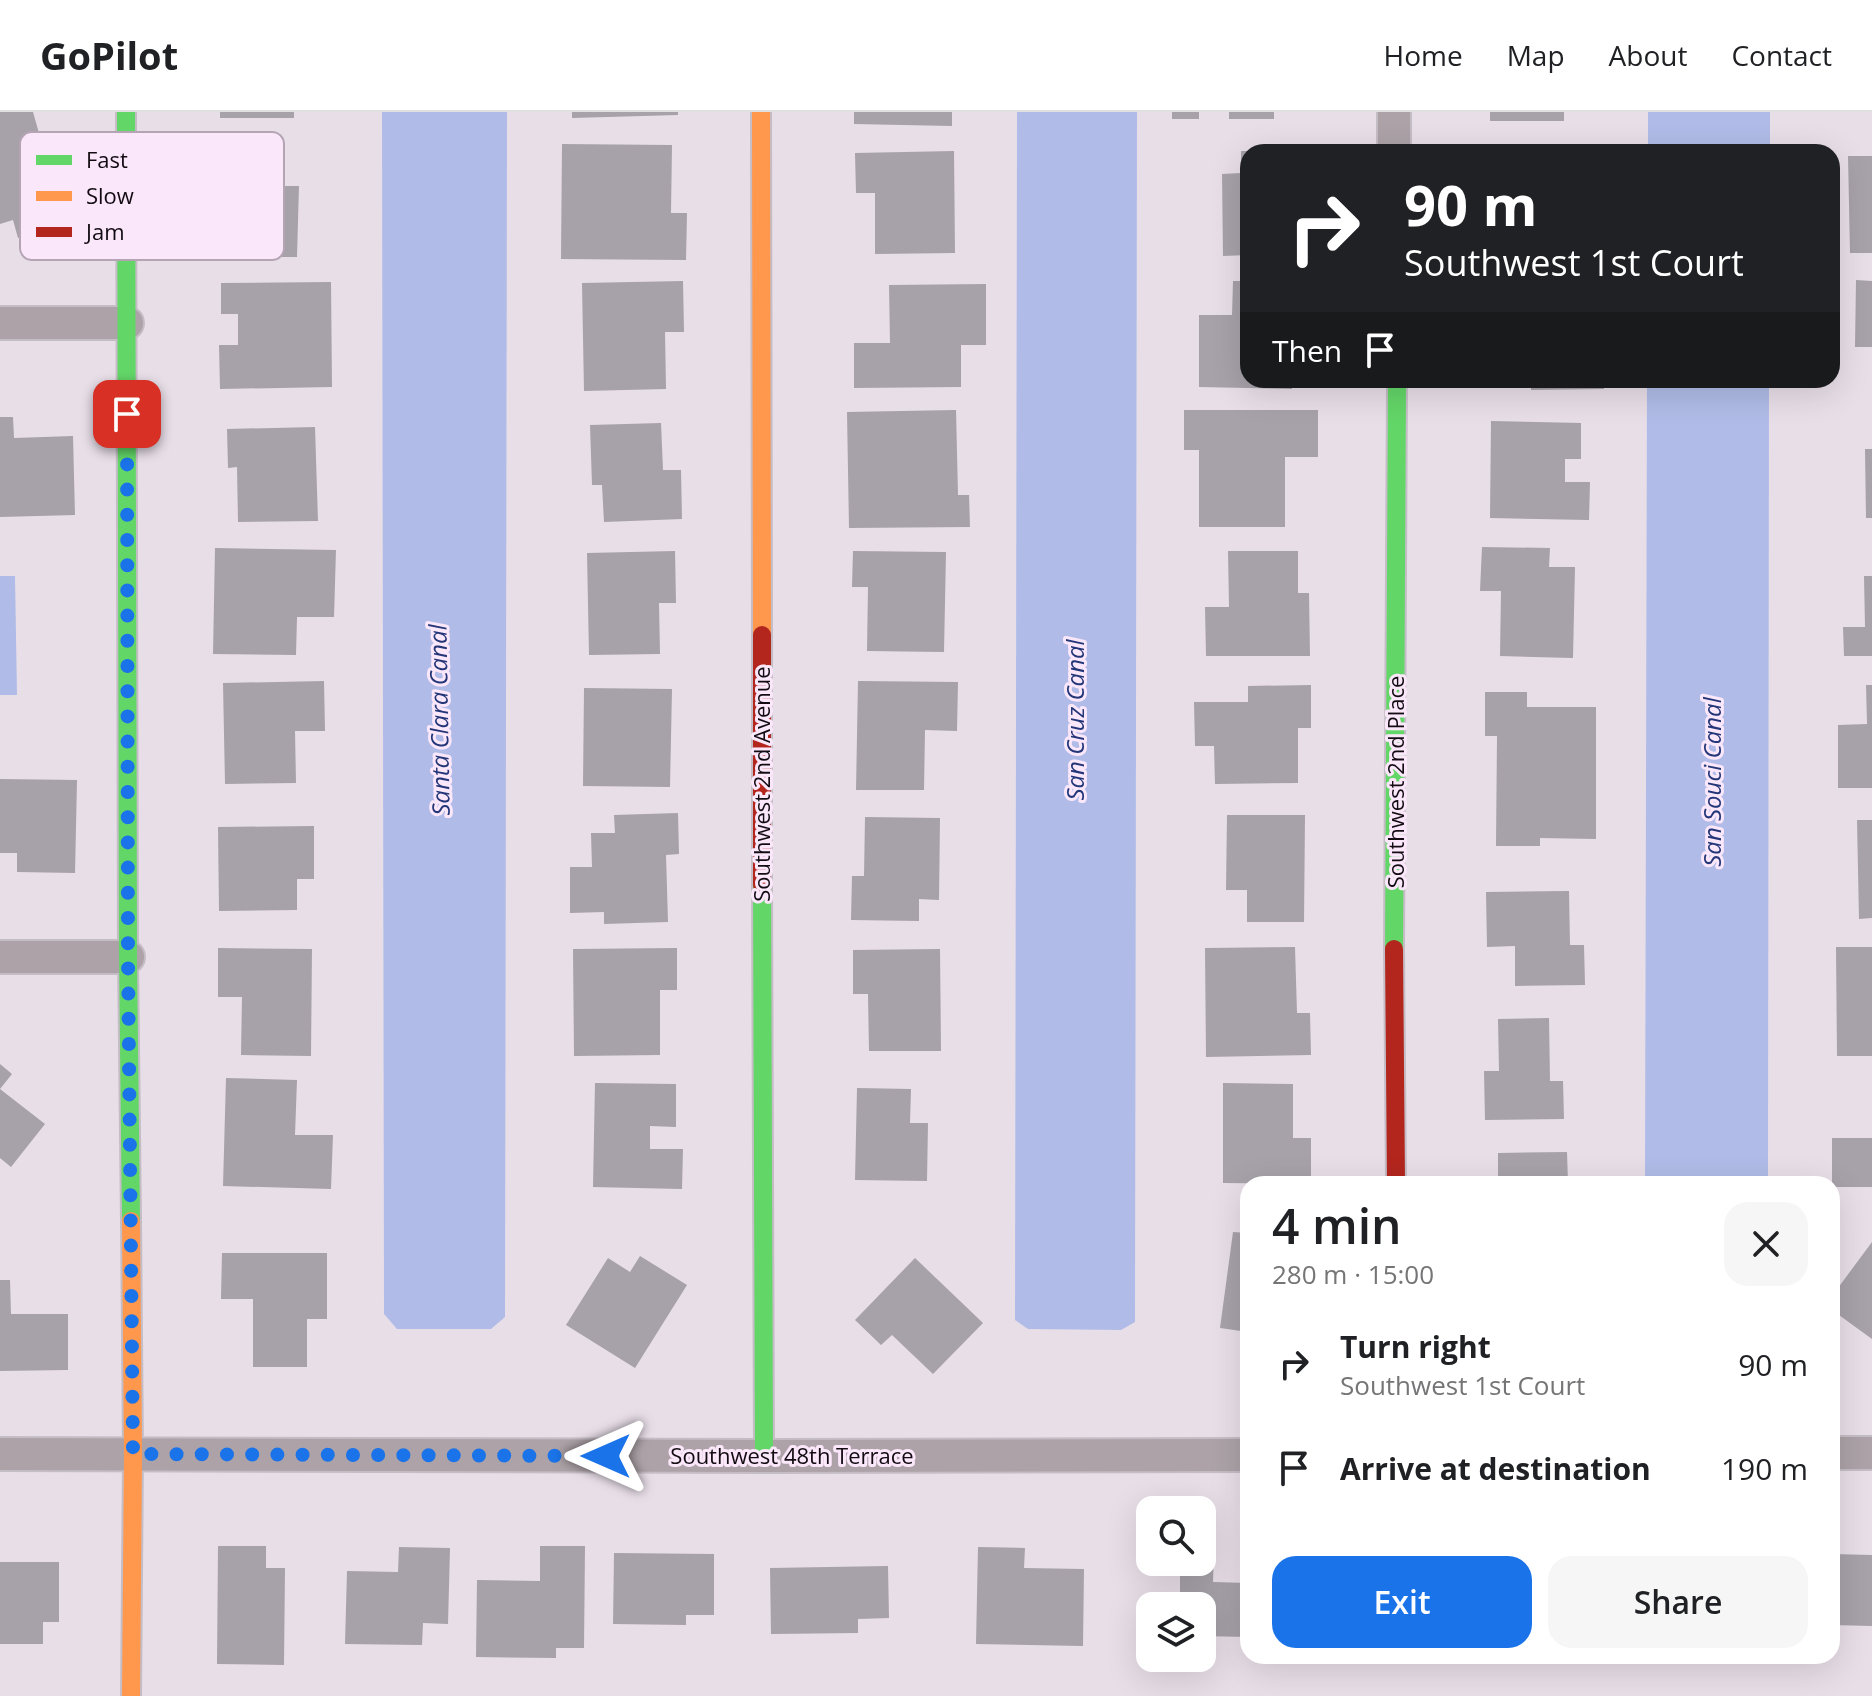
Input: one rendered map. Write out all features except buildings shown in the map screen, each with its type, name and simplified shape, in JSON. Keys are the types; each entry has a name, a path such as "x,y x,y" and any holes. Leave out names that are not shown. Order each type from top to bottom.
{"street":[{"path":"126,112 126,132"},
{"name":"Southwest 2nd Avenue","path":"761,112 764,1456"},
{"path":"1394,112 1394,144"},
{"path":"127,260 133,1454 131,1696"},
{"path":"0,323 127,323"},
{"name":"Southwest 2nd Place","path":"1396,1176 1397,388"},
{"path":"0,957 128,957"},
{"path":"1840,1453 1872,1453"},
{"name":"Southwest 48th Terrace","path":"0,1454 1240,1455"}],"water":[{"name":"Santa Clara Canal","path":"382,112 507,112 505,1317 491,1329 397,1329 384,1314"},
{"name":"San Cruz Canal","path":"1017,112 1137,112 1135,1322 1121,1330 1028,1329 1015,1320"},
{"path":"1648,112 1770,112 1770,144 1648,144"},
{"name":"San Souci Canal","path":"1647,388 1769,388 1768,1176 1645,1176"},
{"path":"0,576 15,576 17,695 0,695"}],"traffic: fast":[{"path":"126,112 126,132"},
{"path":"126,260 131,1221"},
{"path":"1394,949 1397,388"},
{"path":"762,885 764,1456"}],"traffic: slow":[{"path":"761,112 762,635"},
{"path":"131,1221 131,1696"}],"traffic: jam":[{"path":"762,635 762,885"},
{"path":"1394,949 1396,1176"}],"route":[{"path":"127,414 133,1454 606,1456"}]}
